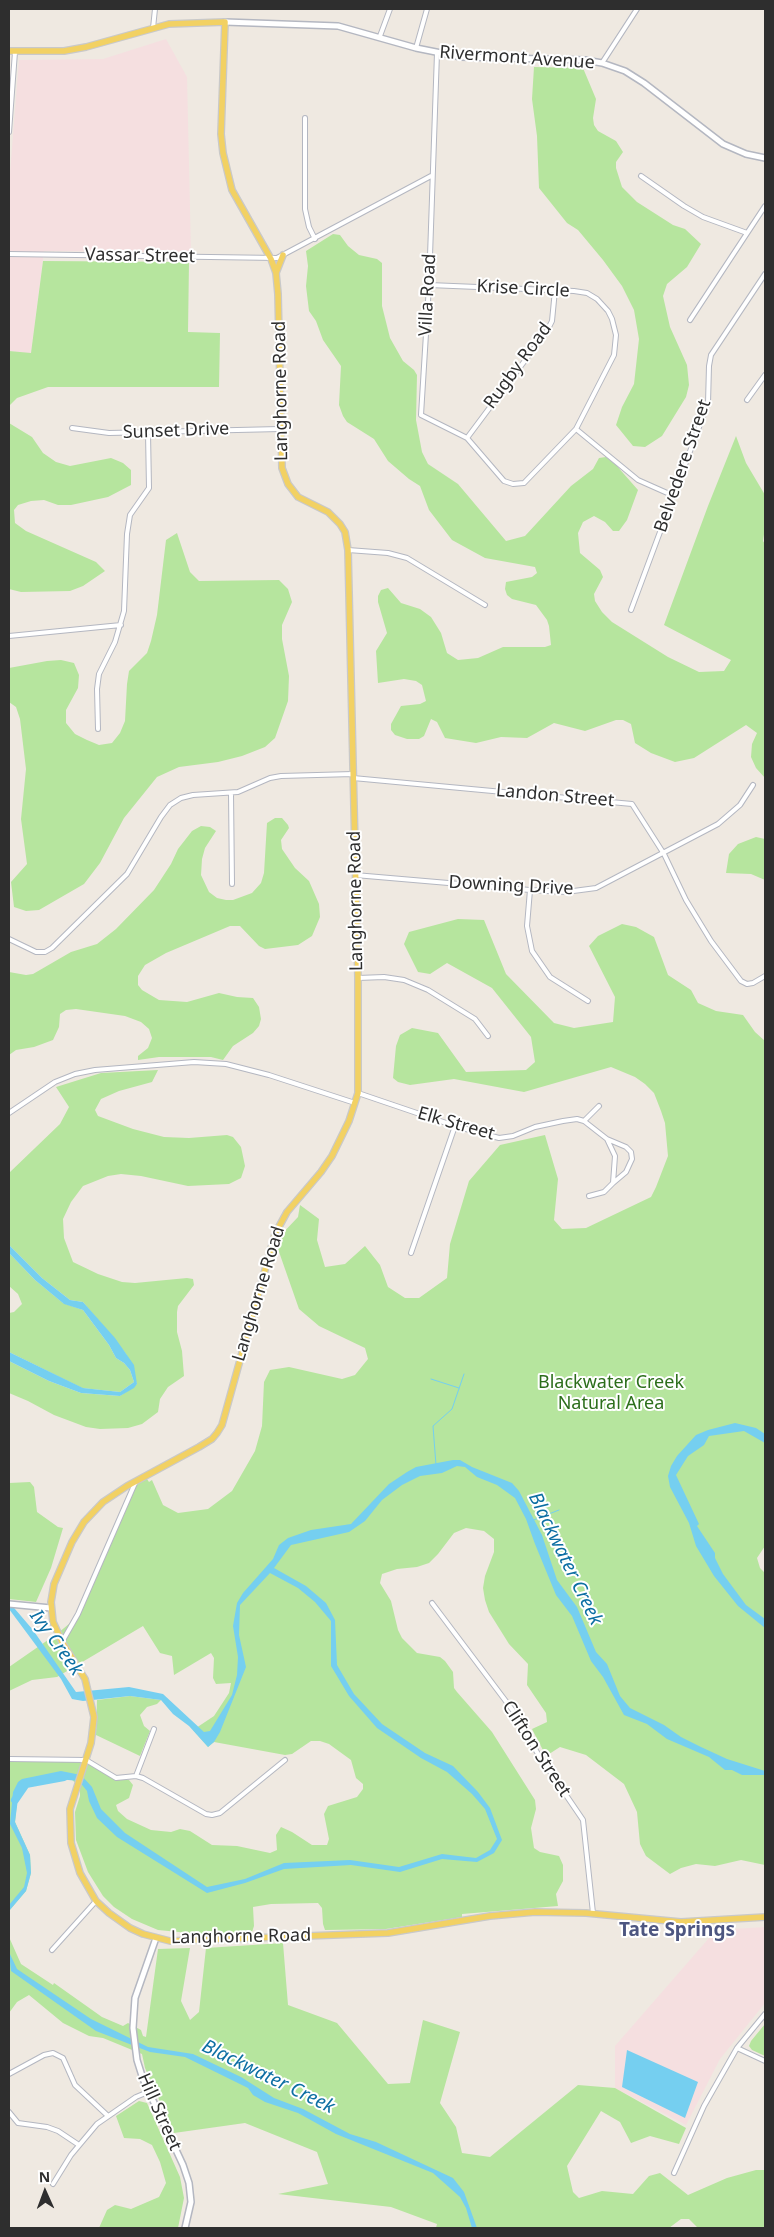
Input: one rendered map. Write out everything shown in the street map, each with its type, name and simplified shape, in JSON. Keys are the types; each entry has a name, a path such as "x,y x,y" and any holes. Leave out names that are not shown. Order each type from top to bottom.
{"main road":[{"name":"Rivermont Avenue","path":"12,51 70,50 182,22 226,22 338,26 380,36 416,48 461,57 585,60 602,63 625,71 644,83 723,144 746,154 765,158"},
{"name":"Langhorne Road","path":"226,22 221,134 226,171 240,207 271,259 276,273 282,468 288,484 298,497 335,517 345,532 348,550 358,978 358,1093 343,1134 332,1156 322,1172 287,1212 275,1234 222,1425 212,1439 136,1481 103,1502 84,1522 59,1570 54,1584 51,1608 53,1622 62,1642 79,1667 89,1690 93,1707 94,1727 70,1809 70,1843 80,1873 96,1901 109,1913 130,1928 156,1938 183,1942 388,1932 510,1913 555,1912 681,1922 765,1917"},
{"path":"276,273 283,255"},
{"path":"9,1604 51,1608"},
{"name":"Hill Street","path":"156,1938 135,1998 133,2028 140,2071 183,2165 189,2183 191,2202 184,2228"}],"street":[{"path":"153,28 155,9"},
{"path":"380,36 390,9"},
{"path":"416,48 427,9"},
{"path":"602,63 637,9"},
{"path":"9,132 12,51"},
{"path":"271,259 315,239 432,176 437,53"},
{"path":"305,118 305,209 308,227 315,239"},
{"name":"Villa Road","path":"421,415 429,285 432,176"},
{"path":"641,176 703,217 747,233"},
{"path":"690,320 765,206"},
{"name":"Vassar Street","path":"9,254 271,259"},
{"name":"Belvedere Street","path":"631,610 708,403 708,366 712,355 765,274"},
{"name":"Krise Circle","path":"421,415 466,438 502,478 512,484 519,484 530,479 576,429 614,355 615,331 608,311 597,299 587,294 574,290 429,285"},
{"name":"Rugby Road","path":"466,438 547,331 552,321 555,290"},
{"path":"747,400 765,375"},
{"name":"Sunset Drive","path":"72,428 109,433 280,428"},
{"path":"576,429 638,480 674,496"},
{"path":"98,728 97,689 99,674 121,625 126,597 126,534 130,515 146,494 150,481 148,432"},
{"path":"348,550 388,553 407,558 485,605"},
{"path":"9,636 121,625"},
{"name":"Landon Street","path":"9,940 36,952 49,950 127,874 170,805 187,796 231,794 249,789 274,777 353,776 630,803 634,805 664,854 686,900 711,941 742,981 747,984 765,976"},
{"name":"Downing Drive","path":"355,875 566,892 596,888 718,824 740,806 753,785"},
{"path":"231,794 232,884"},
{"path":"530,890 527,926 532,950 550,977 588,1001"},
{"path":"358,978 384,977 404,980 428,990 475,1019 488,1036"},
{"path":"9,1113 55,1082 75,1074 96,1070 194,1062 226,1064 260,1072 355,1103"},
{"name":"Elk Street","path":"358,1093 455,1126 499,1138 513,1136 535,1126 564,1120 577,1119 584,1121"},
{"path":"590,1196 604,1192 626,1172 632,1159 631,1152 626,1147 607,1139 584,1121 599,1106"},
{"path":"411,1253 455,1126"},
{"path":"607,1139 615,1156 613,1183"},
{"path":"62,1642 78,1614 136,1481"},
{"name":"Clifton Street","path":"432,1604 514,1712 542,1761 583,1820 593,1914"},
{"path":"136,1776 154,1728"},
{"path":"9,1759 85,1762 116,1778 136,1776 143,1778 206,1814 212,1815 220,1813 285,1760"},
{"path":"52,1950 96,1901"},
{"path":"674,2173 704,2106 737,2048 765,2014"},
{"path":"737,2048 765,2061"},
{"path":"9,2074 44,2055 53,2053 63,2058 75,2085 108,2116"},
{"path":"53,2184 79,2145 97,2124 136,2097 148,2092"},
{"path":"9,2112 18,2123 47,2127 58,2131 79,2145"}],"shaded area":[{"path":"166,39 187,77 191,252 44,251 31,354 9,351 9,186 19,60 103,59"},
{"path":"765,1927 765,2003 720,2059 686,2125 615,2088 615,2046 716,1930"}],"green space":[{"path":"534,67 583,68 596,99 593,118 594,125 598,131 616,141 623,152 616,162 622,187 637,202 673,225 685,229 701,244 687,267 667,284 663,296 670,327 687,365 689,385 686,397 662,436 645,447 633,446 616,425 622,407 634,384 639,339 634,310 622,286 603,260 578,230 567,223 539,188 537,136 532,99"},
{"path":"333,234 340,235 348,246 359,255 377,259 382,263 382,306 390,338 403,361 417,375 416,420 422,452 428,464 458,484 506,541 525,536 571,486 593,469 599,458 606,457 616,465 638,490 627,520 619,531 613,531 605,522 594,516 583,522 578,533 580,553 600,570 603,577 594,594 595,601 612,622 668,657 699,672 724,671 731,660 664,625 736,436 746,463 765,495 763,541 765,544 765,778 756,768 751,757 752,744 757,733 746,725 694,758 675,762 651,753 635,743 631,724 623,720 616,720 585,731 554,723 527,738 501,737 476,743 445,738 437,722 431,719 424,736 419,739 407,739 395,735 391,730 391,724 401,706 420,704 426,701 422,685 416,681 404,679 378,683 376,651 387,633 378,602 381,590 388,588 401,603 420,609 431,617 441,633 447,653 458,660 478,658 503,647 545,647 551,645 549,626 536,605 512,599 507,595 505,589 506,582 532,577 537,573 535,567 485,558 452,540 429,510 420,486 388,461 374,439 347,422 343,416 339,405 341,366 323,340 316,321 309,311 306,286 308,266 306,251"},
{"path":"43,261 189,262 188,332 220,333 219,387 48,387 17,398 9,406 9,351 31,353"},
{"path":"9,423 32,437 43,453 56,462 70,466 111,458 123,463 131,470 131,485 108,497 71,505 58,505 44,500 31,501 18,505 14,510 15,523 26,531 96,562 105,571 83,586 70,591 21,592 9,589"},
{"path":"177,533 190,572 199,581 279,580 288,589 292,602 282,625 282,639 289,676 288,701 275,738 265,747 242,756 218,762 179,767 157,777 124,818 100,863 84,884 39,910 26,911 14,907 11,882 27,864 21,819 26,769 20,719 16,707 9,702 9,668 47,661 61,660 74,663 79,675 78,688 66,710 66,723 75,734 87,740 99,745 112,743 120,733 125,721 129,671 147,653 151,641 157,615 166,540"},
{"path":"275,818 282,818 288,825 289,828 281,840 282,849 295,868 309,881 319,904 320,917 312,936 298,945 265,949 259,946 240,926 230,926 166,953 145,965 138,976 138,985 142,990 159,1000 187,1002 219,993 253,998 259,1007 261,1019 259,1026 253,1033 233,1046 223,1060 211,1057 159,1057 138,1060 138,1056 148,1048 152,1038 149,1029 141,1022 125,1016 76,1009 66,1010 60,1014 59,1027 53,1040 34,1047 16,1050 9,1055 9,972 26,975 33,974 71,952 97,944 116,929 154,890 171,864 178,849 192,831 201,826 210,827 216,831 205,848 202,859 201,875 209,892 217,898 226,900 233,900 252,893 261,883 264,873 267,823"},
{"path":"756,837 765,839 765,880 751,874 726,873 729,854 738,844"},
{"name":"Blackwater Creek Natural Area","path":"458,919 484,920 506,974 554,1023 574,1028 613,1022 615,997 589,946 598,936 622,924 636,927 654,937 668,975 691,990 698,1003 716,1011 743,1015 755,1032 765,1041 765,1546 757,1558 760,1568 765,1573 765,1865 741,1860 715,1866 696,1864 681,1868 670,1874 646,1856 640,1844 637,1812 624,1784 586,1755 560,1747 546,1756 532,1729 547,1722 546,1713 527,1685 528,1664 509,1644 489,1612 485,1600 483,1588 485,1576 494,1552 494,1539 484,1531 466,1528 454,1533 429,1563 382,1574 380,1583 391,1601 398,1630 402,1638 417,1653 440,1657 445,1661 453,1672 454,1688 492,1732 535,1800 536,1809 531,1828 534,1848 540,1852 559,1856 563,1865 563,1881 556,1894 558,1906 462,1914 462,1917 386,1929 325,1930 322,1908 318,1903 271,1904 253,1907 254,1926 252,1932 246,1934 220,1936 158,1930 132,1919 114,1907 103,1896 88,1872 76,1840 75,1812 80,1796 80,1787 71,1779 58,1778 26,1784 18,1793 15,1822 30,1855 31,1873 26,1891 9,1911 9,1759 86,1760 116,1778 129,1780 133,1785 129,1798 116,1805 118,1811 127,1819 151,1830 171,1832 180,1829 190,1831 212,1845 237,1846 270,1853 277,1850 276,1835 281,1827 312,1845 327,1845 329,1839 324,1814 328,1806 357,1797 363,1789 363,1784 356,1778 351,1760 329,1744 320,1741 311,1741 292,1754 285,1755 214,1742 208,1747 193,1730 214,1716 229,1693 231,1683 216,1684 213,1678 214,1658 211,1653 174,1675 172,1656 160,1653 143,1626 57,1677 32,1680 9,1691 9,1667 75,1619 136,1481 145,1476 149,1482 152,1480 163,1505 178,1513 208,1509 232,1491 255,1451 262,1426 264,1382 270,1370 289,1367 342,1379 355,1375 368,1359 365,1348 319,1326 299,1309 278,1249 280,1236 298,1217 300,1205 319,1219 317,1240 325,1267 345,1264 365,1246 380,1265 388,1287 405,1298 419,1298 447,1278 450,1244 469,1181 500,1145 545,1135 558,1179 554,1220 562,1229 586,1228 651,1197 656,1187 668,1156 665,1123 661,1111 654,1093 645,1084 635,1077 611,1067 524,1092 454,1079 410,1085 398,1082 393,1078 396,1046 400,1035 412,1028 438,1033 466,1072 526,1070 535,1062 531,1037 492,988 447,963 430,974 418,972 404,944 409,932"},
{"path":"158,1070 152,1082 119,1091 101,1099 95,1110 98,1116 133,1129 164,1137 189,1138 227,1135 233,1137 241,1147 245,1166 241,1178 229,1184 188,1186 141,1176 121,1174 108,1176 83,1186 71,1202 63,1219 64,1238 73,1262 98,1274 122,1282 135,1283 187,1278 193,1279 194,1285 178,1306 177,1312 177,1332 182,1351 184,1376 168,1387 160,1399 158,1412 142,1424 128,1428 100,1429 86,1427 54,1415 9,1393 9,1361 49,1381 81,1393 120,1396 137,1384 126,1354 83,1302 70,1300 42,1278 9,1245 9,1173 60,1124 69,1107 56,1087 101,1073"},
{"path":"9,1253 35,1280 63,1303 83,1310 109,1345 116,1358 130,1370 134,1382 120,1392 82,1388 9,1352 9,1313 14,1312 22,1304 18,1294 9,1286"},
{"path":"30,1482 34,1487 37,1512 58,1527 63,1528 51,1568 36,1602 9,1599 9,1483"},
{"path":"130,1696 161,1700 157,1704 147,1707 140,1715 144,1726 150,1731 140,1756 96,1735 97,1700"},
{"path":"9,1937 21,1964 53,1985 54,1983 102,2017 123,2026 128,2023 141,2030 143,2036 146,2037 158,1949 190,1948 181,2001 190,2020 199,2012 206,1948 283,1943 288,2005 337,2023 388,2084 410,2083 423,2020 460,2032 440,2103 456,2127 462,2153 490,2157 578,2085 615,2088 686,2128 679,2144 650,2136 631,2143 620,2122 601,2111 567,2166 573,2192 579,2198 602,2191 633,2194 649,2176 660,2173 688,2195 727,2178 756,2170 765,2170 765,2228 698,2228 689,2219 681,2219 669,2228 436,2228 437,2224 391,2207 278,2194 328,2184 317,2152 245,2123 174,2133 145,2068 142,2054 103,2038 89,2036 63,2023 29,1995 17,2002 9,2013"},
{"path":"765,2024 765,2056 752,2050 749,2046"},
{"path":"139,2101 147,2103 180,2177 184,2198 178,2228 99,2228 107,2210 115,2205 131,2209 159,2197 166,2183 160,2162 152,2145 140,2139 124,2138 116,2116"}],"water":[{"path":"9,1245 42,1278 70,1300 83,1302 115,1338 134,1365 137,1384 134,1388 120,1396 81,1393 49,1381 9,1361 9,1352 83,1388 120,1392 134,1382 130,1370 116,1358 109,1345 83,1310 64,1304 35,1280 9,1253"},
{"path":"735,1423 756,1428 765,1434 765,1443 744,1431 709,1436 704,1445 688,1456 676,1475 699,1524 697,1526 715,1553 715,1558 723,1574 746,1605 765,1619 765,1628 738,1606 714,1576 696,1546 689,1523 670,1487 668,1476 677,1456 696,1435"},
{"path":"460,1460 472,1467 512,1483 519,1491 542,1535 557,1580 577,1607 596,1652 607,1664 620,1696 630,1708 701,1747 727,1759 765,1771 765,1775 742,1775 732,1770 725,1770 709,1757 667,1739 647,1724 624,1715 603,1677 591,1661 572,1616 556,1595 526,1519 515,1498 497,1485 477,1477 465,1467 457,1466 442,1473 420,1476 402,1485 382,1500 365,1521 349,1532 291,1545 274,1568 306,1586 326,1603 335,1620 337,1665 354,1694 382,1724 425,1753 453,1766 478,1792 490,1808 502,1840 494,1853 477,1862 442,1859 400,1872 351,1865 284,1869 245,1883 207,1893 117,1837 97,1818 89,1801 87,1791 79,1781 47,1778 24,1784 19,1791 15,1822 30,1855 31,1873 26,1891 9,1911 9,1905 24,1887 27,1873 22,1848 10,1824 13,1792 18,1782 22,1779 61,1771 81,1775 92,1787 101,1809 125,1833 207,1887 245,1879 284,1863 350,1860 399,1867 442,1854 476,1858 490,1850 497,1839 485,1809 472,1794 447,1772 421,1758 377,1728 349,1696 331,1666 331,1621 315,1602 298,1588 270,1573 240,1605 239,1635 246,1667 220,1732 214,1742 208,1747 161,1700 130,1696 83,1701 72,1699 61,1679 9,1609 9,1602 33,1630 76,1692 129,1687 163,1694 204,1732 210,1731 232,1695 237,1675 238,1657 233,1626 237,1603 243,1593 273,1559 279,1545 288,1538 311,1530 351,1524 389,1484 407,1472 416,1467"},
{"path":"9,1952 17,1969 91,2019 148,2047 193,2054 241,2077 274,2098 303,2109 350,2134 376,2142 453,2178 464,2192 477,2228 472,2228 466,2208 460,2197 433,2173 336,2134 298,2113 265,2102 253,2095 248,2088 185,2057 150,2052 96,2031 11,1971"},
{"path":"627,2050 698,2082 685,2118 622,2087"}],"waterway":[{"path":"436,1465 433,1426 452,1409 464,1374"},
{"path":"431,1379 459,1388"},
{"path":"531,1521 559,1510"},
{"name":"Blackwater Creek","path":"15,1800 26,1784 64,1777"}],"district":[{"name":"Tate Springs","path":"677,1931"}],"water label":[{"name":"Ivy Creek","path":"56,1643"}]}
